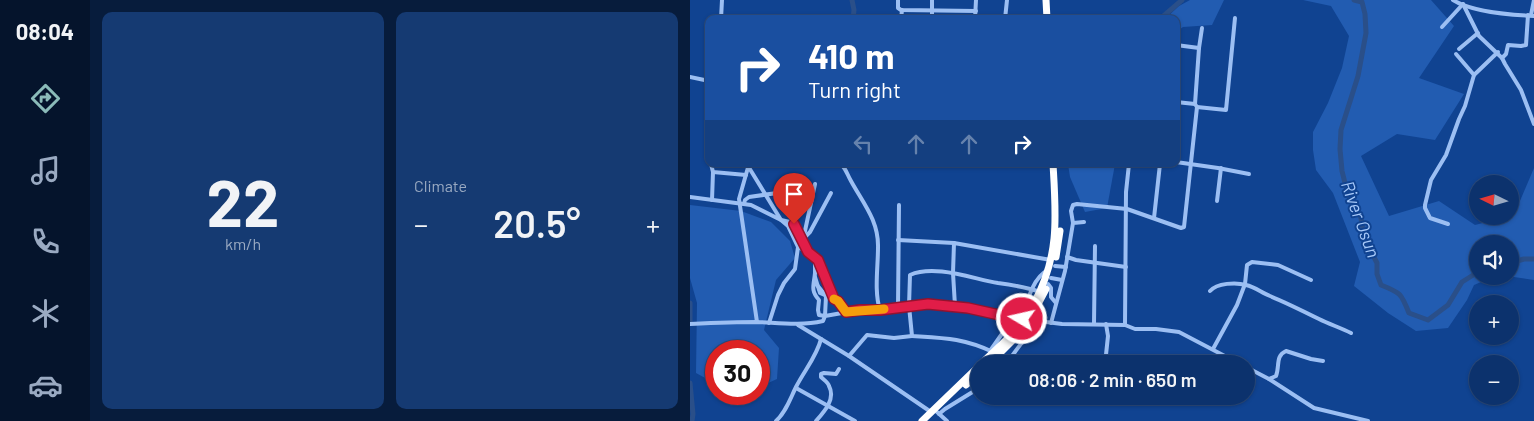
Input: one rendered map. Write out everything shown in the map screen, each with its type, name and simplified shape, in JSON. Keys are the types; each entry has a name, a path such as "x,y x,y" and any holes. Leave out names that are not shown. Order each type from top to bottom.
{"highway":[{"path":"1042,0 1043,15"},
{"path":"1046,0 1047,15"},
{"path":"988,355 1016,331 1045,294 1050,281 1056,234 1053,167"},
{"path":"1045,294 1059,242 1057,167"},
{"path":"999,355 1016,337 1025,319"},
{"path":"922,421 936,413 970,376"},
{"path":"928,421 970,381"}],"street":[{"path":"898,0 898,8 902,10 976,11"},
{"path":"932,0 932,15"},
{"path":"976,0 976,15"},
{"path":"1005,15 1007,0"},
{"path":"1453,0 1473,7 1504,13 1531,15"},
{"path":"1473,7 1475,0"},
{"path":"1502,58 1506,54 1508,45 1526,46 1534,0"},
{"path":"720,15 721,1"},
{"path":"1442,27 1463,4"},
{"path":"1463,4 1478,33 1498,52 1521,90 1534,124"},
{"path":"901,15 902,10"},
{"path":"1180,103 1226,110 1235,18"},
{"path":"1051,323 1071,239 1073,223 1071,212 1073,205 1127,209 1181,228 1184,227 1196,124 1199,48 1202,28"},
{"path":"1459,49 1478,33"},
{"path":"1180,46 1199,48"},
{"path":"1448,224 1430,218 1425,208 1431,180 1446,155 1465,106 1474,75 1498,52"},
{"path":"1456,54 1474,75"},
{"path":"690,77 705,80"},
{"path":"1180,163 1249,174"},
{"path":"712,167 714,172 712,200"},
{"path":"748,167 739,195 742,204 757,322"},
{"path":"749,167 781,220 788,226 798,247 794,269 778,295 769,323"},
{"path":"844,167 875,223 878,246 878,305 880,310"},
{"path":"1125,325 1128,167"},
{"path":"1154,218 1160,167"},
{"path":"1217,201 1221,168"},
{"path":"714,172 746,175"},
{"path":"798,247 802,245 815,184"},
{"path":"706,199 712,193"},
{"path":"742,204 749,197 780,193 784,194 792,202 810,206"},
{"path":"803,240 810,232 831,193"},
{"path":"690,197 758,208 781,220 792,223 808,252"},
{"path":"898,307 899,205"},
{"path":"1073,223 1084,222"},
{"path":"795,241 798,234"},
{"path":"1059,242 1071,239"},
{"path":"898,240 954,243 1065,269"},
{"path":"954,243 955,306"},
{"path":"1094,324 1095,246"},
{"path":"798,247 818,260 834,299"},
{"path":"815,257 815,275 820,293 819,315 825,316 860,310 880,310 928,304 955,306 1042,322 1125,325 1135,329 1179,332 1223,355"},
{"path":"1067,257 1126,267"},
{"path":"1065,269 1076,260"},
{"path":"1212,349 1237,305 1245,284 1247,265 1252,262 1278,265 1311,280"},
{"path":"1025,319 1032,289 1040,275 1052,265"},
{"path":"912,336 909,306 910,277 912,274 953,273 1032,289 1045,294 1056,303"},
{"path":"815,275 812,285 819,300"},
{"path":"1050,281 1062,280"},
{"path":"1210,292 1217,286 1234,283 1245,284 1351,333"},
{"path":"692,324 707,322 757,322 798,325 824,321 826,296 817,285"},
{"path":"820,293 838,301 846,312"},
{"path":"849,356 867,335 894,338 912,336 954,338 991,352 1013,318"},
{"path":"1012,355 1026,337 1042,322"},
{"path":"812,323 815,334"},
{"path":"1106,324 1108,336 1106,355"},
{"path":"798,325 822,338 947,421"},
{"path":"784,421 778,420 819,350 822,338"},
{"path":"1270,379 1276,376 1280,355 1286,351 1323,361"},
{"path":"816,421 828,407 832,396 828,383 821,377 821,374 824,372 836,374 839,370"},
{"path":"1255,372 1270,379 1314,408 1368,421"},
{"path":"796,388 855,421"},
{"path":"936,413 970,394"}],"shaded area":[{"path":"1190,0 1224,0 1212,25 1183,27 1180,29 1180,15 1169,15 1179,6"},
{"path":"1303,0 1431,0 1454,26 1419,78 1464,94 1435,140 1397,134 1361,156 1389,216 1439,201 1469,221 1469,225 1519,225 1519,203 1534,168 1534,280 1519,278 1519,235 1469,235 1469,285 1474,285 1467,300 1448,328 1416,331 1388,313 1354,286 1360,262 1333,193 1316,170 1313,150 1313,132 1328,103 1342,68 1349,36 1331,6"},
{"path":"1068,167 1114,167 1107,208 1085,212 1070,177"},
{"path":"690,205 741,211 771,222 790,241 795,258 776,280 764,330 779,348 777,379 770,382 770,340 705,340 705,378 696,373 697,303 690,278"}],"waterway":[{"name":"River Osun","path":"852,0 853,15"},
{"name":"River Osun","path":"1165,15 1182,0"},
{"name":"River Osun","path":"1354,0 1362,2 1366,33 1358,76 1341,130 1342,171 1348,195 1361,218 1365,240 1377,263 1377,274 1381,285 1399,294 1409,313 1428,320 1448,305 1462,282 1469,278"},
{"name":"River Osun","path":"1519,260 1534,259"},
{"name":"River Osun","path":"690,303 690,322"},
{"name":"River Osun","path":"690,383 692,421"}],"slow traffic":[{"path":"834,299 838,301 846,312 884,309"}],"route":[{"path":"794,224 808,252 818,260 824,271 827,284 834,299 838,301 846,312 928,304 968,308 1022,319"}]}
